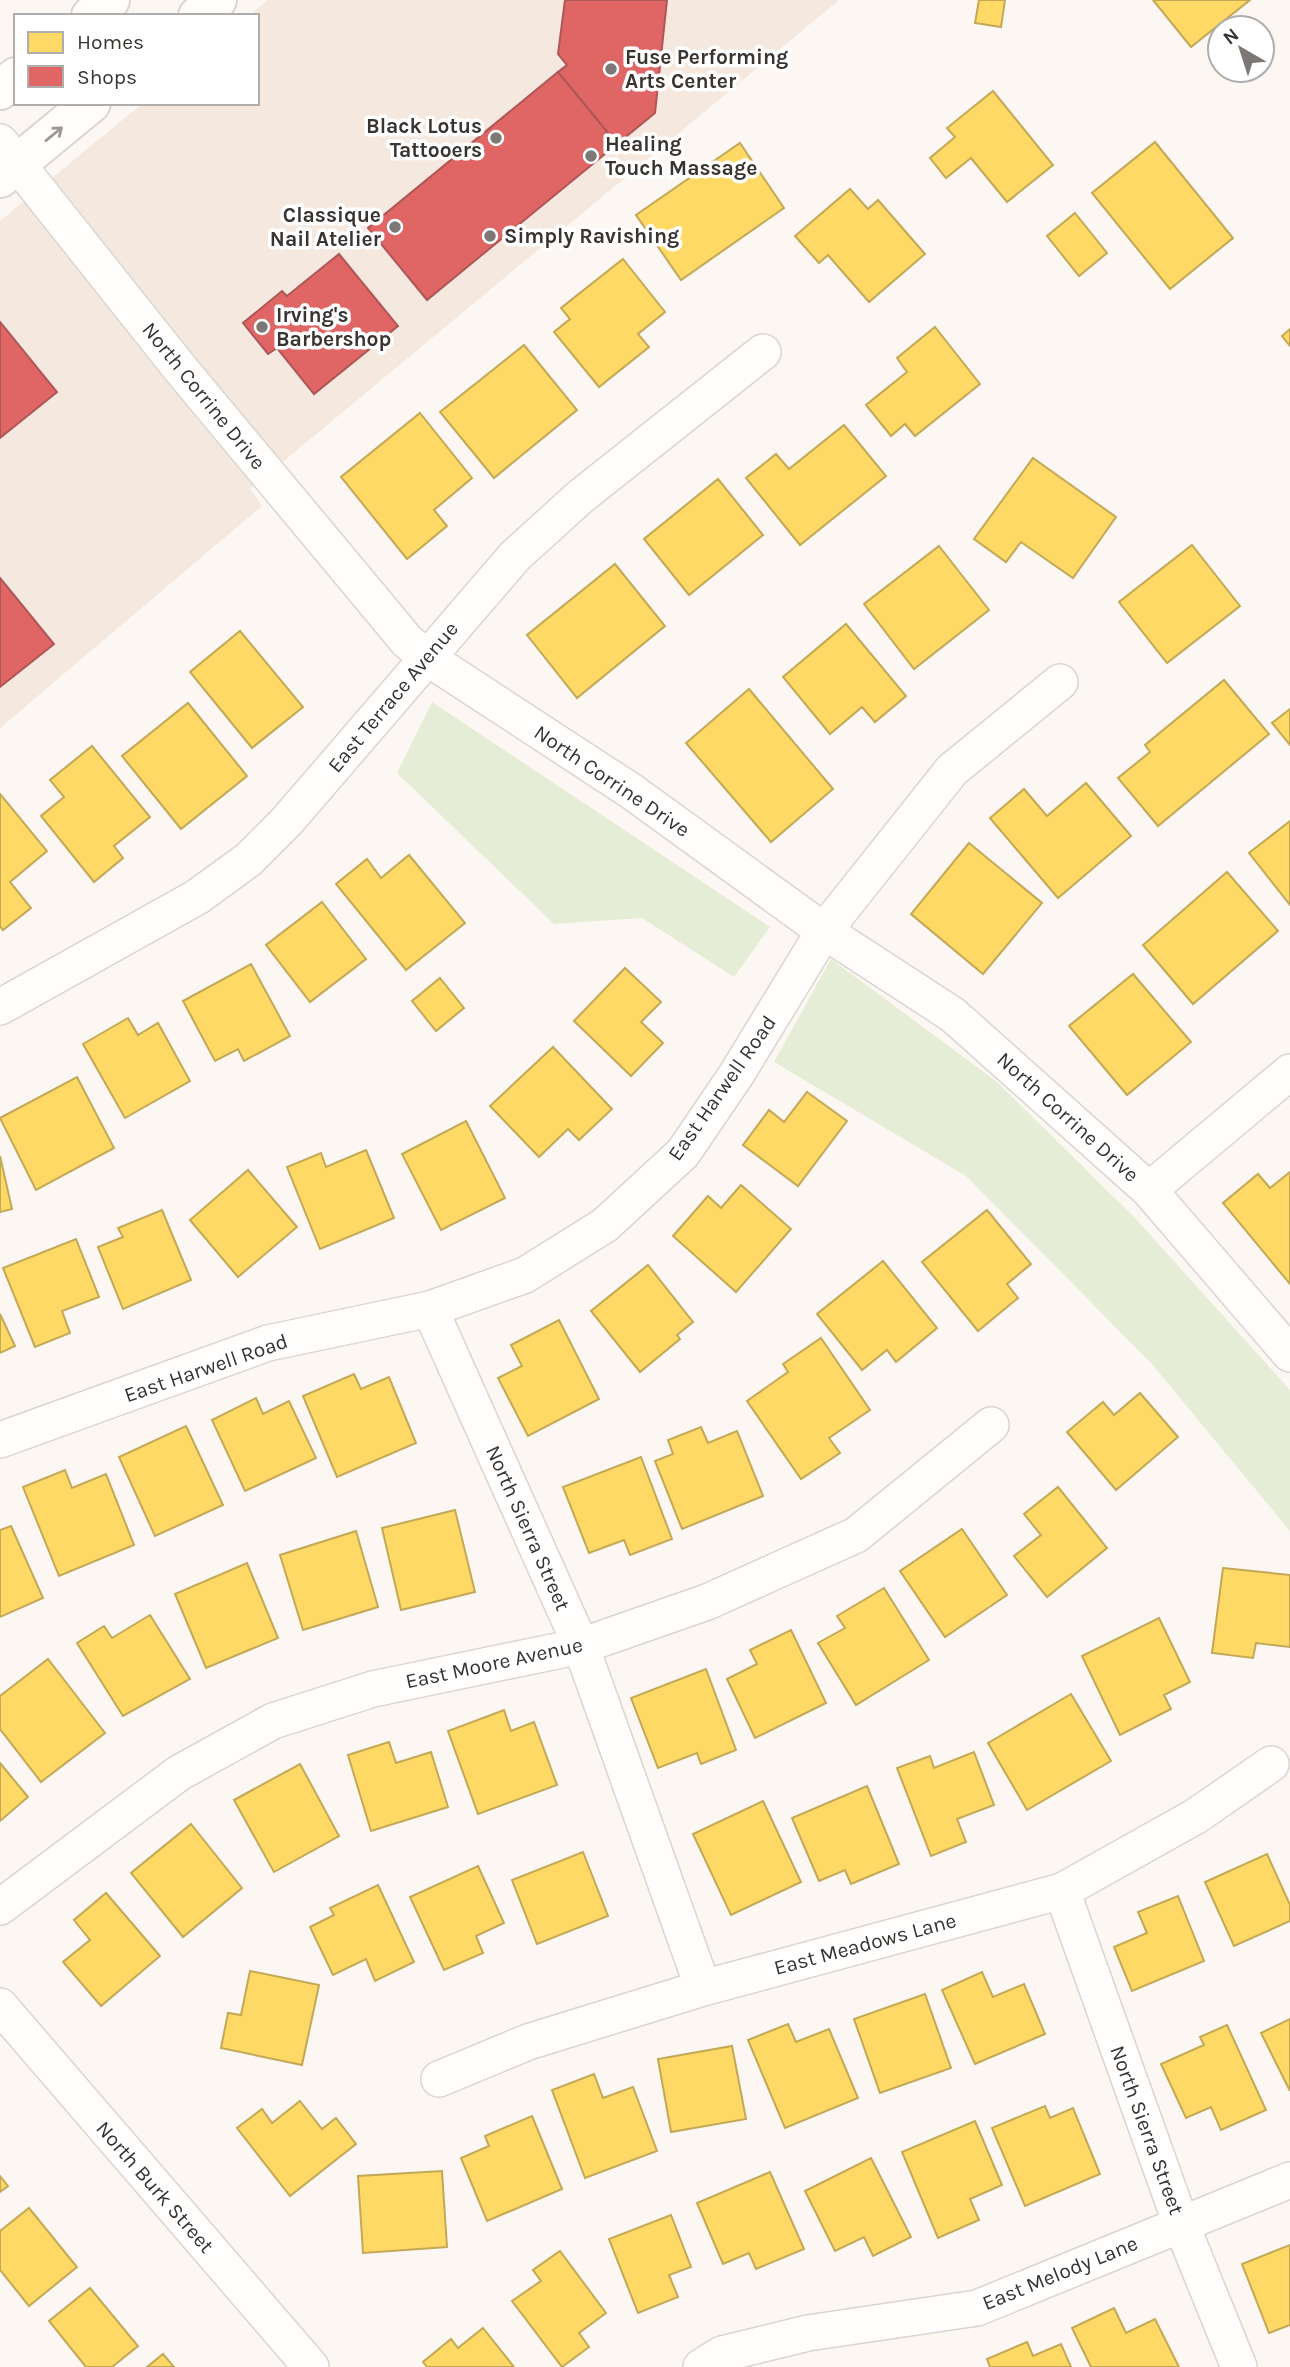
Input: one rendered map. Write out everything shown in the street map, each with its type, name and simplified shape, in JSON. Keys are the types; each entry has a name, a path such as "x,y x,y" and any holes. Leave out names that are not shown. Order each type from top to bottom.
{"main road":[{"path":"93,14 110,0"},
{"path":"200,14 217,0"},
{"path":"0,90 14,79"},
{"path":"6,162 88,105"}],"street":[{"name":"North Corrine Drive","path":"6,162 382,615 426,657 631,791 824,931 953,1014 1149,1190 1290,1354"},
{"name":"East Terrace Avenue","path":"0,1007 197,897 248,860 287,821 516,556 571,505 762,352"},
{"name":"East Harwell Road","path":"0,1440 268,1343 430,1308 525,1275 605,1225 682,1153 736,1075 824,931 952,770 1060,682"},
{"path":"1149,1190 1290,1072"},
{"name":"North Sierra Street","path":"430,1308 581,1646 703,1987"},
{"name":"East Moore Avenue","path":"0,1907 179,1773 273,1721 373,1689 581,1646 707,1602 856,1535 991,1425"},
{"name":"East Meadows Lane","path":"439,2079 528,2042 703,1987 1062,1891 1196,1816 1271,1764"},
{"name":"North Sierra Street","path":"1062,1891 1181,2224 1239,2367"},
{"name":"North Burk Street","path":"0,2006 311,2367"},
{"name":"East Melody Lane","path":"701,2367 722,2354 808,2333 977,2308 1290,2180"}],"shaded area":[{"path":"268,0 839,0 250,489 262,506 0,728 0,221 141,105 259,105 259,14 251,14"}],"green space":[{"path":"432,702 770,927 734,977 642,918 554,924 397,773"},
{"path":"831,959 996,1081 1136,1219 1290,1390 1290,1531 1151,1363 966,1176 774,1062"}],"building: Homes":[{"path":"979,0 1005,0 1001,27 975,23"},
{"path":"1153,0 1250,0 1232,14 1206,14 1206,35 1191,47"},
{"path":"993,91 1053,165 1007,202 971,158 946,178 930,158 955,137 947,128"},
{"path":"1155,142 1233,238 1170,289 1092,193"},
{"path":"740,143 784,208 681,280 636,215"},
{"path":"850,189 868,209 878,200 925,254 869,302 828,255 819,263 795,236"},
{"path":"1075,213 1107,253 1079,276 1047,236"},
{"path":"623,259 665,312 638,334 649,347 599,387 554,332 570,319 561,308"},
{"path":"935,327 980,384 915,436 905,424 891,436 866,405 907,372 897,358"},
{"path":"1290,329 1290,346 1282,336"},
{"path":"524,345 577,410 494,478 440,412"},
{"path":"420,413 472,478 434,510 447,526 407,559 341,477"},
{"path":"844,425 886,476 800,545 746,478 776,454 789,469"},
{"path":"1033,458 1116,517 1073,578 1021,542 1006,562 974,539"},
{"path":"718,479 763,535 689,595 644,539"},
{"path":"1192,545 1240,606 1167,663 1119,602"},
{"path":"939,546 989,610 914,669 864,604"},
{"path":"615,564 665,626 577,698 527,635"},
{"path":"846,624 906,696 875,722 862,707 830,734 783,677"},
{"path":"240,631 303,707 252,748 190,672"},
{"path":"1224,680 1269,734 1158,826 1118,778 1150,752 1145,745"},
{"path":"749,689 833,789 771,842 686,743"},
{"path":"188,703 247,776 181,829 122,756"},
{"path":"1290,709 1290,745 1272,723"},
{"path":"92,746 150,817 114,846 123,858 94,882 41,816 64,797 50,780"},
{"path":"1086,783 1131,836 1058,898 990,818 1024,789 1047,816"},
{"path":"0,794 47,851 10,882 31,908 3,930 0,926"},
{"path":"1290,821 1290,905 1249,853"},
{"path":"969,843 1042,903 983,974 911,914"},
{"path":"409,855 465,923 406,970 336,884 367,859 381,878"},
{"path":"1227,872 1278,931 1193,1004 1143,945"},
{"path":"322,902 366,959 310,1002 266,945"},
{"path":"251,964 290,1036 244,1061 238,1049 215,1061 183,1001"},
{"path":"625,968 661,1002 641,1022 663,1043 631,1076 574,1021"},
{"path":"1133,974 1191,1042 1127,1095 1069,1026"},
{"path":"440,978 464,1008 436,1031 412,1001"},
{"path":"128,1018 138,1035 158,1023 190,1081 125,1118 83,1044"},
{"path":"553,1047 612,1109 579,1140 568,1129 539,1157 490,1106"},
{"path":"77,1077 114,1148 36,1190 0,1118"},
{"path":"807,1092 847,1121 798,1186 743,1145 769,1110 784,1122"},
{"path":"466,1121 505,1198 441,1230 402,1154"},
{"path":"366,1150 394,1218 320,1249 287,1167 321,1153 326,1167"},
{"path":"0,1156 12,1209 0,1212"},
{"path":"248,1170 297,1227 238,1277 190,1220"},
{"path":"1290,1172 1290,1284 1223,1203 1258,1174 1270,1188"},
{"path":"741,1185 791,1229 736,1292 673,1236 708,1196 721,1208"},
{"path":"162,1210 191,1280 123,1309 98,1247 123,1237 118,1228"},
{"path":"987,1210 1031,1264 1007,1284 1018,1298 978,1331 922,1262"},
{"path":"76,1239 99,1297 62,1311 70,1333 35,1347 3,1268"},
{"path":"883,1261 937,1328 896,1362 887,1350 862,1370 817,1314"},
{"path":"648,1265 693,1322 677,1335 680,1339 640,1372 591,1311"},
{"path":"0,1314 15,1346 0,1353"},
{"path":"559,1320 599,1399 528,1436 498,1378 522,1366 511,1345"},
{"path":"821,1338 870,1410 829,1438 840,1453 801,1479 747,1401 788,1372 783,1364"},
{"path":"354,1374 361,1389 389,1377 416,1443 337,1477 303,1396"},
{"path":"1140,1393 1178,1437 1116,1490 1067,1432 1103,1402 1114,1415"},
{"path":"256,1398 263,1414 289,1401 316,1458 245,1491 212,1420"},
{"path":"186,1426 223,1505 155,1536 119,1457"},
{"path":"701,1427 708,1443 737,1431 763,1496 682,1529 655,1461 673,1454 668,1440"},
{"path":"641,1457 672,1539 630,1555 624,1540 589,1553 563,1487"},
{"path":"65,1470 72,1488 106,1474 134,1545 59,1576 23,1487"},
{"path":"1058,1487 1107,1548 1047,1597 1014,1556 1041,1535 1024,1514"},
{"path":"455,1510 475,1592 401,1610 382,1528"},
{"path":"11,1526 43,1598 0,1617 0,1530"},
{"path":"962,1529 1007,1595 945,1637 900,1571"},
{"path":"356,1531 378,1607 303,1630 280,1555"},
{"path":"247,1563 278,1638 206,1668 175,1594"},
{"path":"1223,1568 1290,1575 1290,1647 1256,1643 1253,1658 1212,1653"},
{"path":"884,1588 929,1660 856,1705 818,1643 845,1628 837,1616"},
{"path":"150,1615 190,1679 123,1716 77,1643 104,1626 112,1638"},
{"path":"1159,1618 1190,1682 1164,1695 1171,1709 1120,1735 1082,1656"},
{"path":"791,1630 826,1703 755,1738 727,1679 757,1664 750,1650"},
{"path":"48,1659 105,1733 41,1782 0,1729 0,1696"},
{"path":"706,1669 736,1750 701,1764 697,1753 658,1768 631,1698"},
{"path":"1071,1694 1111,1761 1027,1810 988,1743"},
{"path":"504,1710 511,1731 534,1722 557,1785 478,1814 448,1731"},
{"path":"389,1742 396,1763 431,1752 448,1807 371,1831 348,1755"},
{"path":"974,1752 994,1805 957,1819 966,1842 931,1856 897,1768 930,1756 934,1768"},
{"path":"0,1763 28,1797 0,1821"},
{"path":"300,1764 339,1836 274,1872 234,1800"},
{"path":"867,1786 899,1864 851,1884 845,1870 819,1881 792,1818"},
{"path":"763,1801 801,1882 731,1915 693,1834"},
{"path":"191,1824 242,1888 183,1937 131,1873"},
{"path":"583,1852 608,1916 537,1944 512,1880"},
{"path":"1267,1854 1290,1905 1290,1921 1234,1946 1205,1882"},
{"path":"478,1866 504,1923 476,1936 483,1953 444,1970 410,1897"},
{"path":"378,1885 414,1962 375,1981 366,1959 333,1975 310,1927 334,1915 330,1908"},
{"path":"106,1893 160,1956 101,2006 63,1962 90,1940 74,1920"},
{"path":"1178,1896 1204,1961 1132,1991 1114,1947 1147,1933 1138,1912"},
{"path":"250,1971 319,1985 302,2065 221,2048 228,2013 241,2015"},
{"path":"982,1972 993,1997 1024,1984 1045,2034 975,2064 942,1990"},
{"path":"925,1994 951,2068 880,2093 854,2019"},
{"path":"1290,2019 1290,2091 1261,2033"},
{"path":"788,2024 796,2042 829,2029 858,2098 785,2128 748,2040"},
{"path":"1227,2025 1266,2110 1221,2130 1211,2107 1186,2118 1161,2064 1204,2045 1200,2037"},
{"path":"732,2046 746,2119 671,2132 658,2059"},
{"path":"594,2074 603,2098 633,2087 657,2151 585,2178 552,2090"},
{"path":"300,2101 322,2129 336,2118 356,2144 290,2196 237,2128 262,2109 272,2123"},
{"path":"1045,2106 1050,2118 1073,2108 1100,2174 1025,2206 992,2128"},
{"path":"532,2116 562,2189 487,2221 461,2158 489,2146 485,2136"},
{"path":"975,2121 1002,2185 970,2199 979,2220 938,2238 902,2152"},
{"path":"871,2158 911,2237 873,2256 864,2237 835,2251 805,2191"},
{"path":"442,2171 447,2247 363,2253 358,2176"},
{"path":"770,2172 804,2249 756,2269 749,2253 723,2264 697,2203"},
{"path":"0,2176 8,2186 0,2192"},
{"path":"29,2208 77,2267 29,2306 0,2270 0,2231"},
{"path":"671,2215 691,2267 669,2275 678,2297 638,2313 609,2239"},
{"path":"1290,2245 1290,2325 1269,2333 1242,2264"},
{"path":"560,2251 606,2313 579,2333 589,2347 562,2367 512,2301 541,2281 533,2270"},
{"path":"90,2288 138,2346 112,2367 86,2367 49,2321"},
{"path":"1114,2308 1126,2333 1155,2319 1179,2367 1091,2367 1072,2328"},
{"path":"483,2328 514,2367 427,2367 423,2362 451,2339 458,2348"},
{"path":"1027,2342 1033,2356 1061,2344 1071,2367 990,2367 987,2359"},
{"path":"163,2354 174,2367 147,2367"}],"building: Shops":[{"name":"Fuse Performing Arts Center","path":"565,0 667,0 655,113 617,144 558,72 567,65 558,54"},
{"path":"558,72 617,144 427,300 368,228"},
{"path":"339,254 398,326 314,394 277,348 268,354 243,323 282,291 287,296"},
{"path":"0,322 57,392 0,438"},
{"path":"0,578 54,644 0,687"}],"place":[{"name":"Fuse Performing Arts Center","path":"611,69"},
{"name":"Black Lotus Tattooers","path":"496,138"},
{"name":"Healing Touch Massage","path":"591,156"},
{"name":"Classique Nail Atelier","path":"395,227"},
{"name":"Simply Ravishing","path":"490,236"},
{"name":"Irving's Barbershop","path":"262,327"}]}
